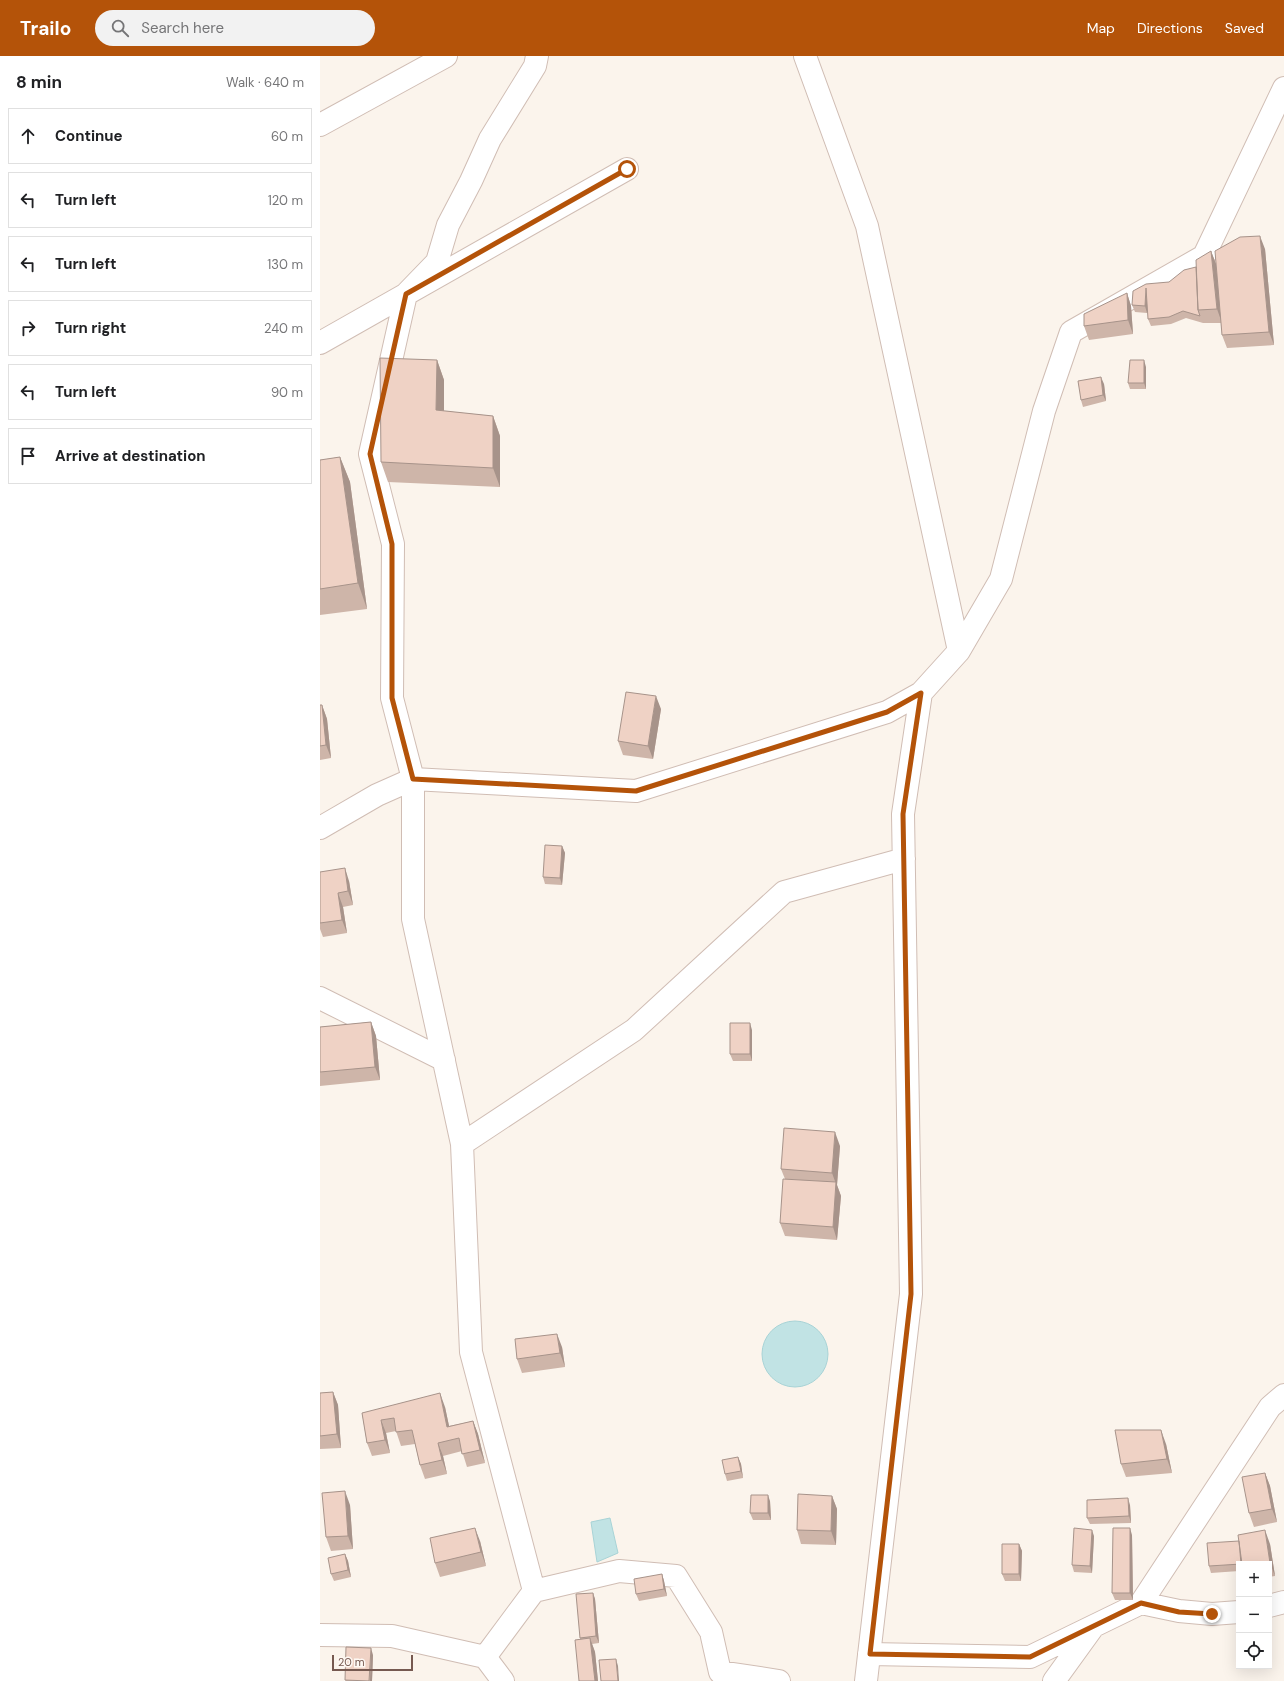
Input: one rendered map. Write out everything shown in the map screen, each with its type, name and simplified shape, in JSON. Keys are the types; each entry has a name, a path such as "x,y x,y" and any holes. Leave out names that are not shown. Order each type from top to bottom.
{"street":[{"path":"320,125 446,56"},
{"path":"534,1591 471,1352 462,1144 414,919 413,779 392,698 392,544 370,454 406,294 437,262 448,225 471,181 490,139 535,66 537,56"},
{"path":"805,56 867,226 959,651"},
{"path":"320,828 377,795 413,779 636,791 887,712 921,693 959,651 1002,579 1044,411 1071,332 1204,256 1284,88"},
{"path":"320,343 627,169"},
{"path":"866,1681 911,1294 903,814 921,693"},
{"path":"462,1144 634,1030 784,892 904,859"},
{"path":"320,998 444,1060"},
{"path":"870,1654 1030,1657 1141,1603 1270,1407 1284,1395"},
{"path":"485,1657 534,1591 619,1571 676,1576 711,1632 720,1672 779,1681"},
{"path":"1272,1605 1284,1602"},
{"path":"1141,1603 1179,1612 1212,1614 1236,1612"},
{"path":"1054,1681 1095,1625"},
{"path":"320,1635 392,1636 485,1657 503,1681"}],"water":[{"path":"795,1321 808,1324 818,1331 825,1341 828,1354 825,1367 818,1377 808,1384 795,1387 782,1384 772,1377 765,1367 762,1354 765,1341 772,1331 782,1324"},
{"path":"610,1518 618,1553 597,1562 591,1522"}],"building":[{"path":"1260,236 1269,332 1222,335 1215,251 1240,237"},
{"path":"1211,251 1217,309 1198,310 1196,260"},
{"path":"1196,267 1198,310 1200,316 1183,311 1169,317 1148,319 1146,288 1145,306 1132,305 1133,291 1146,284 1169,282 1184,270"},
{"path":"1127,293 1128,320 1084,326 1084,314"},
{"path":"380,358 437,360 436,410 493,416 493,468 381,462"},
{"path":"1130,360 1144,360 1144,383 1128,383"},
{"path":"1101,377 1103,395 1081,400 1078,381"},
{"path":"340,457 358,583 320,589 320,460"},
{"path":"626,692 656,696 648,746 618,741"},
{"path":"320,705 322,705 326,745 320,746"},
{"path":"545,845 562,846 560,878 543,877"},
{"path":"345,868 348,891 338,893 342,920 320,923 320,872"},
{"path":"371,1022 375,1067 320,1072 320,1027"},
{"path":"730,1023 750,1023 750,1054 730,1054"},
{"path":"784,1128 835,1132 832,1173 781,1169"},
{"path":"783,1179 836,1182 833,1227 780,1223"},
{"path":"557,1334 560,1353 517,1359 515,1339"},
{"path":"333,1392 337,1434 320,1436 320,1393"},
{"path":"440,1393 447,1427 473,1421 480,1450 462,1454 459,1438 438,1443 442,1460 420,1465 412,1430 396,1432 394,1418 381,1420 385,1440 367,1443 362,1413"},
{"path":"1115,1430 1161,1430 1167,1459 1121,1464"},
{"path":"738,1457 741,1471 725,1474 722,1460"},
{"path":"1265,1473 1272,1509 1249,1513 1242,1477"},
{"path":"345,1491 348,1536 326,1537 322,1493"},
{"path":"798,1494 832,1496 831,1531 797,1530"},
{"path":"751,1495 768,1495 768,1513 750,1513"},
{"path":"1128,1498 1129,1516 1087,1518 1087,1500"},
{"path":"475,1528 481,1552 435,1563 430,1538"},
{"path":"1074,1528 1092,1530 1090,1566 1072,1565"},
{"path":"1113,1528 1130,1528 1130,1593 1112,1593"},
{"path":"1265,1530 1270,1561 1242,1561 1238,1535"},
{"path":"1239,1541 1241,1561 1236,1561 1236,1564 1209,1566 1207,1543"},
{"path":"1002,1544 1019,1544 1019,1574 1002,1574"},
{"path":"345,1554 348,1570 331,1574 328,1558"},
{"path":"662,1574 664,1589 636,1594 634,1579"},
{"path":"593,1593 596,1636 580,1638 576,1594"},
{"path":"590,1638 595,1681 579,1681 575,1640"},
{"path":"346,1647 371,1648 369,1681 345,1680"},
{"path":"616,1659 618,1681 601,1681 599,1660"}],"route":[{"path":"627,169 406,294 370,454 392,544 392,698 413,779 636,791 887,712 921,693 903,814 911,1294 870,1654 1030,1657 1141,1603 1179,1612 1212,1614"}]}
